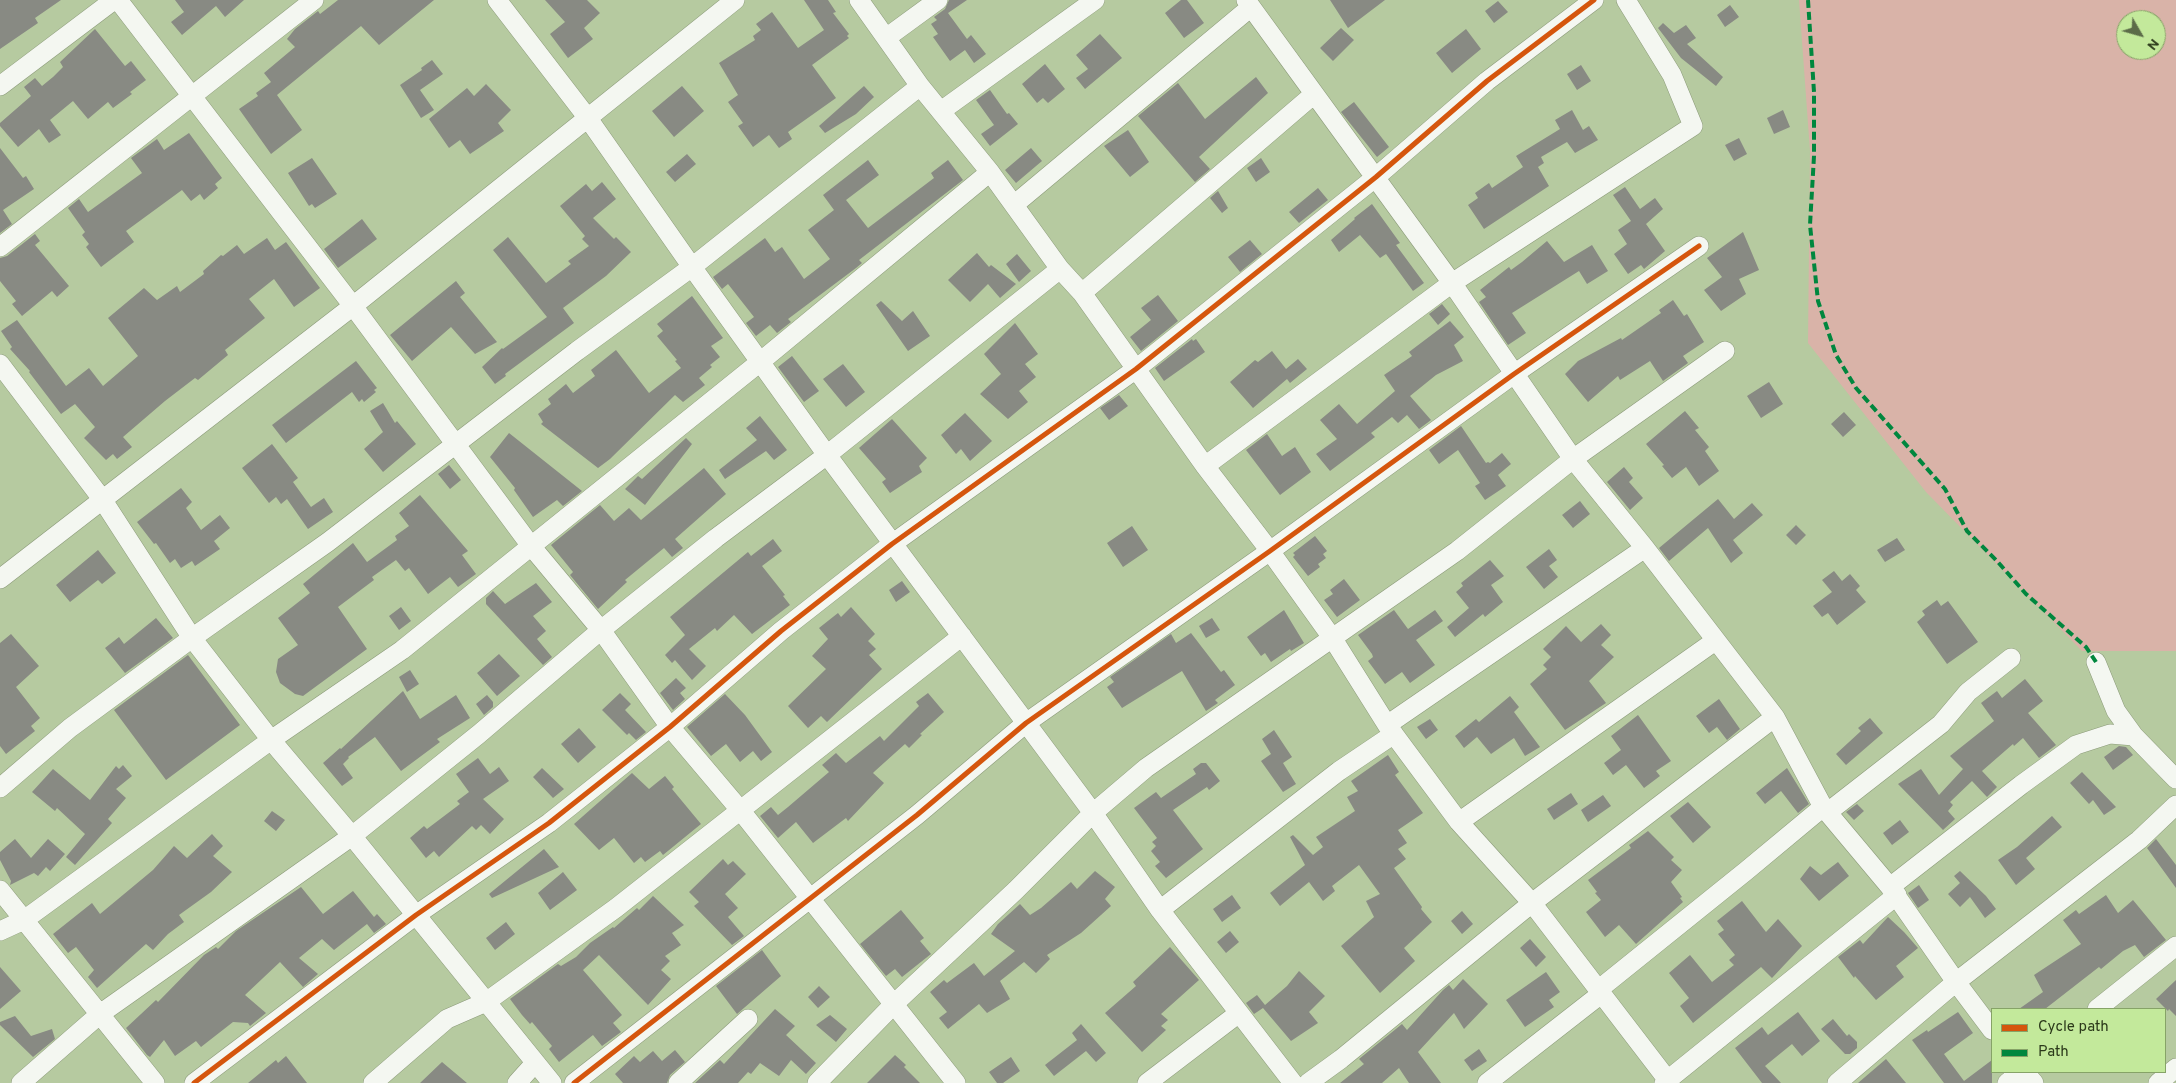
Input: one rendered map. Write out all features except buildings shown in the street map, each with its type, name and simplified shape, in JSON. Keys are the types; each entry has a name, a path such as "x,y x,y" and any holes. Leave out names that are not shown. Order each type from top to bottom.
{"street":[{"path":"0,86 114,0"},
{"path":"118,0 353,306 531,546 601,630 670,727 741,812 956,1083"},
{"path":"0,247 314,0"},
{"path":"497,0 587,117 827,455 1093,813 1160,910 1293,1083"},
{"path":"0,579 353,306 735,0"},
{"path":"859,0 920,86 1015,204 1060,269 1082,293 1205,466 1270,551 1333,639 1390,730 1459,822 1532,903 1667,1082 2021,785 2076,745 2110,734 2134,736"},
{"path":"886,38 938,0"},
{"path":"941,112 1095,0"},
{"path":"194,1083 416,915 549,823 670,727 781,631 892,544 1136,369 1376,177 1487,81 1594,0"},
{"path":"1205,466 1452,283 1693,126 1672,75 1626,0"},
{"path":"1015,204 1248,3 1313,95 1376,177 1452,283 1573,459 1645,548 1775,717 1825,809 1894,891 1956,982 1991,1029"},
{"path":"0,788 70,728 192,638 328,542 692,267 920,86"},
{"path":"1082,293 1313,95"},
{"path":"0,932 24,920 271,740 402,650 760,362 990,172"},
{"path":"574,1083 808,898 917,815 1026,723 1270,551 1514,374 1699,246"},
{"path":"21,1083 100,1014 352,836 479,734 601,630 716,538 827,455 1060,269"},
{"path":"817,1083 894,1004 1016,890 1093,813 1146,768 1457,551 1573,459 1725,351"},
{"path":"0,364 102,499 192,638 271,740 352,836 552,1083"},
{"path":"1160,910 1390,730 1645,548"},
{"path":"373,1083 447,1019 486,1002 616,908 741,812 962,636"},
{"path":"1459,822 1715,641"},
{"path":"1487,1083 1825,809 1941,724 1968,692 2011,658"},
{"path":"2096,662 2116,711 2134,736 2176,779"},
{"path":"1308,1083 1341,1059 1532,903 1775,717"},
{"path":"1837,1083 1956,982 2139,840 2176,805"},
{"path":"0,890 155,1083"},
{"path":"2098,1008 2176,946"},
{"path":"1147,1083 1239,1013"},
{"path":"678,1083 748,1019"},
{"path":"517,1083 535,1063"},
{"path":"2158,1083 2176,1068"},
{"path":"2007,1083 2021,1073"},
{"path":"2023,1073 2034,1083"}],"shaded area":[{"path":"1799,0 2176,0 2176,651 2082,651 1926,492 1808,343 1810,151"}],"marked path":[{"path":"1808,0 1814,92 1814,156 1810,225 1818,301 1836,355 1856,388 1945,489 1967,531 2026,594 2086,647 2096,662"}],"cycle path":[{"path":"194,1083 416,915 549,823 670,727 781,631 892,544 1136,369 1376,177 1487,81 1594,0"},
{"path":"574,1083 917,815 1026,723 1270,551 1514,374 1699,246"}]}
